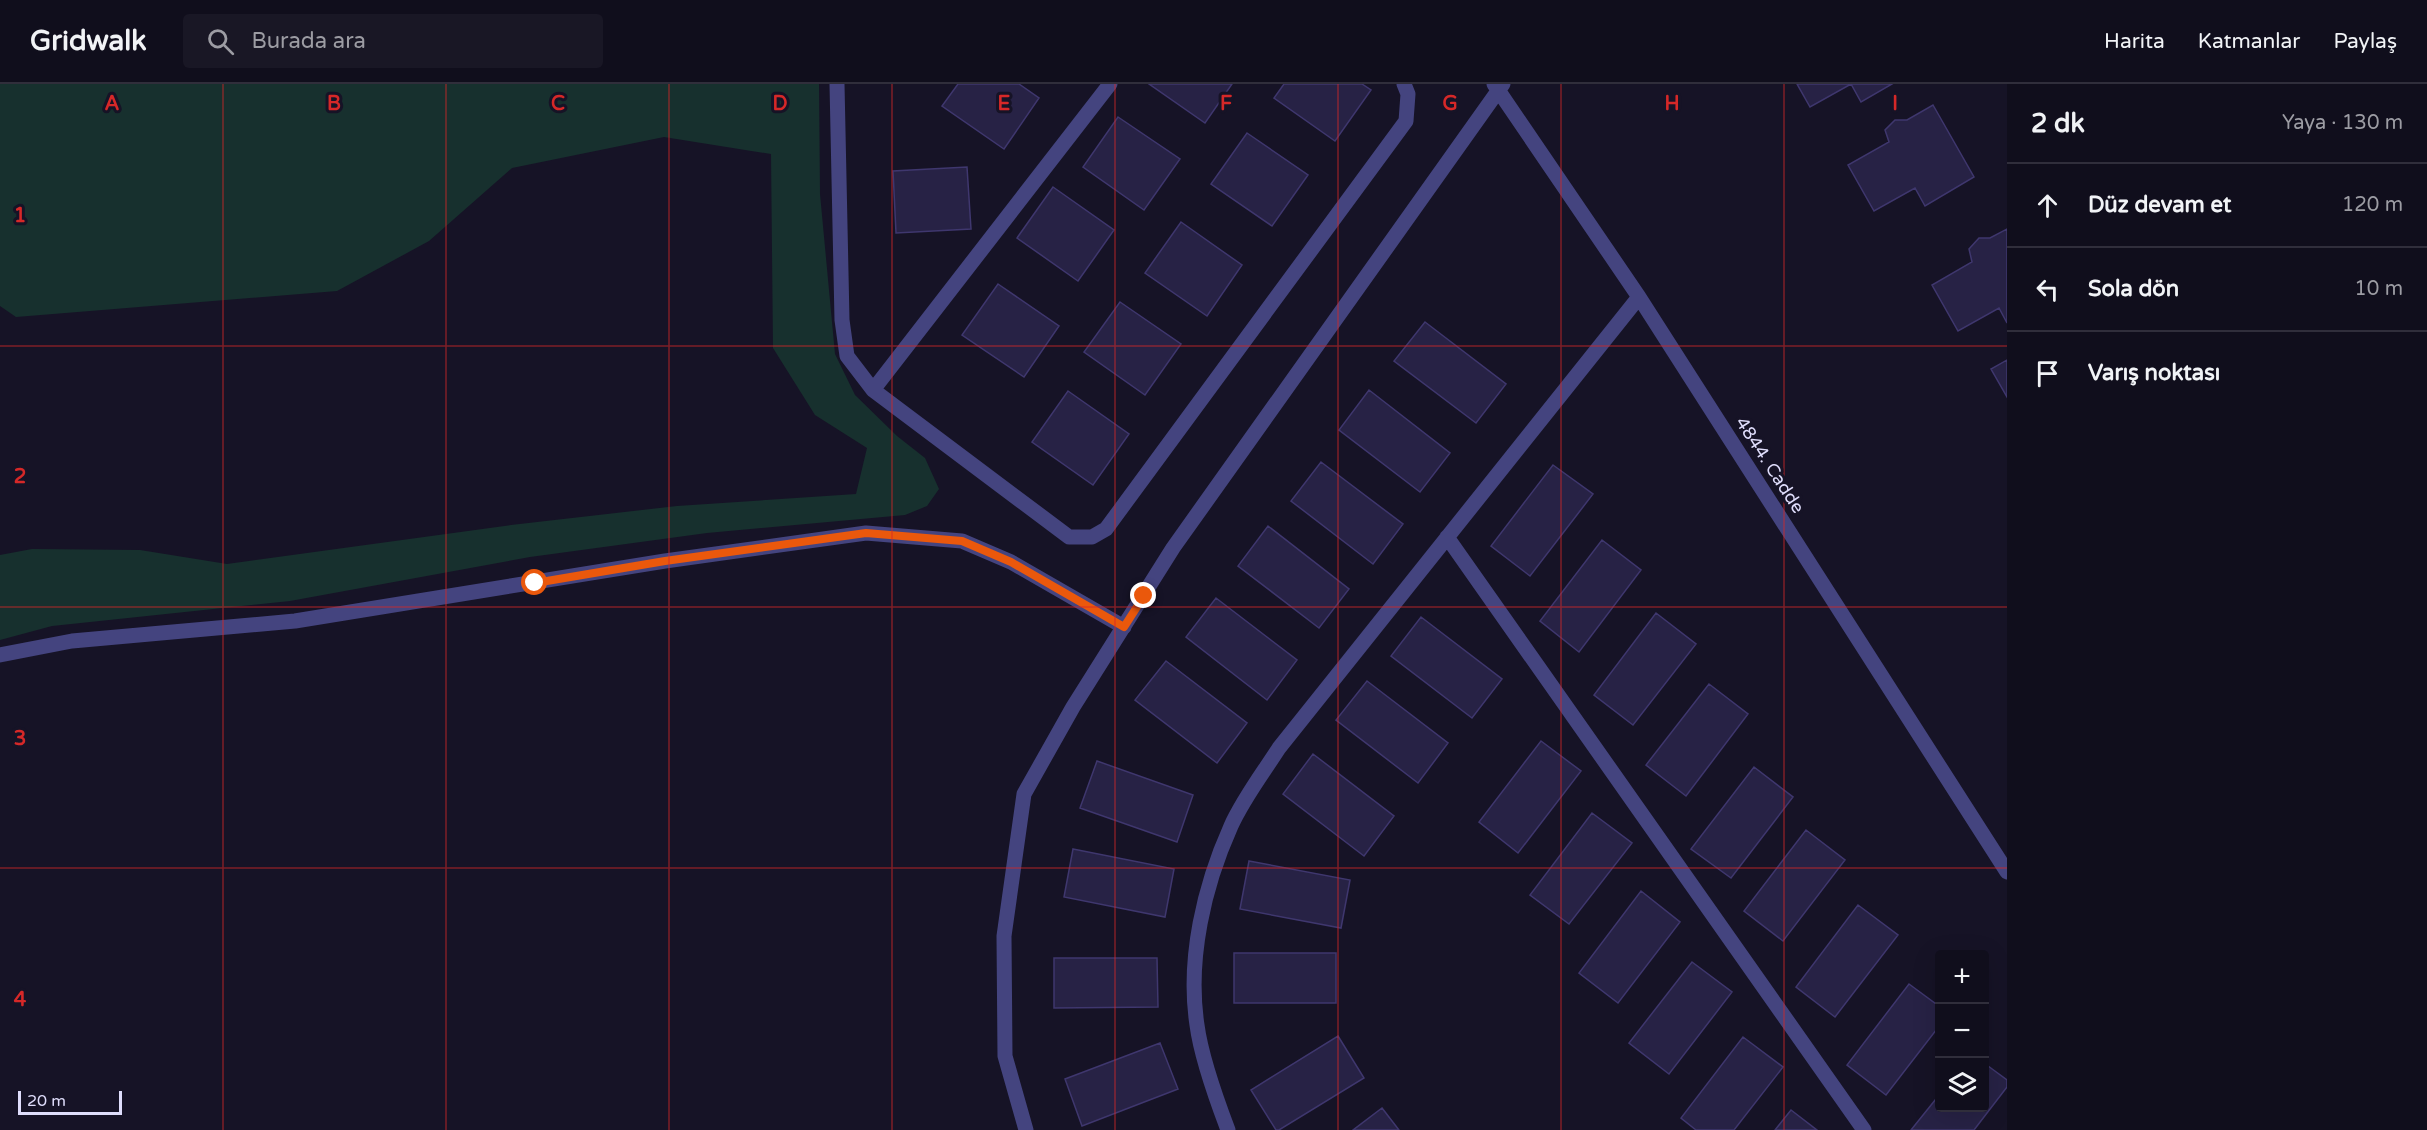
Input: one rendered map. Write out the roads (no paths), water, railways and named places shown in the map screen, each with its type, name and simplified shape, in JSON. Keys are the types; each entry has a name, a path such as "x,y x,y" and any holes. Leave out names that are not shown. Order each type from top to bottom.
{"street":[{"path":"837,84 842,320 847,356 873,390 1069,537 1092,537 1106,529 1406,121 1408,94 1404,84"},
{"path":"873,390 1110,84"},
{"path":"1026,1130 1005,1056 1004,948 1024,794 1073,707 1173,548 1498,86"},
{"name":"4844. Cadde","path":"1498,86 1639,297 2007,872"},
{"path":"1228,1130 1197,1026 1194,977 1201,921 1211,882 1232,825 1279,748 1639,297"},
{"path":"0,655 72,641 295,621 665,561 866,533 962,541 1011,562 1124,627"},
{"path":"1447,537 1864,1130"}]}
